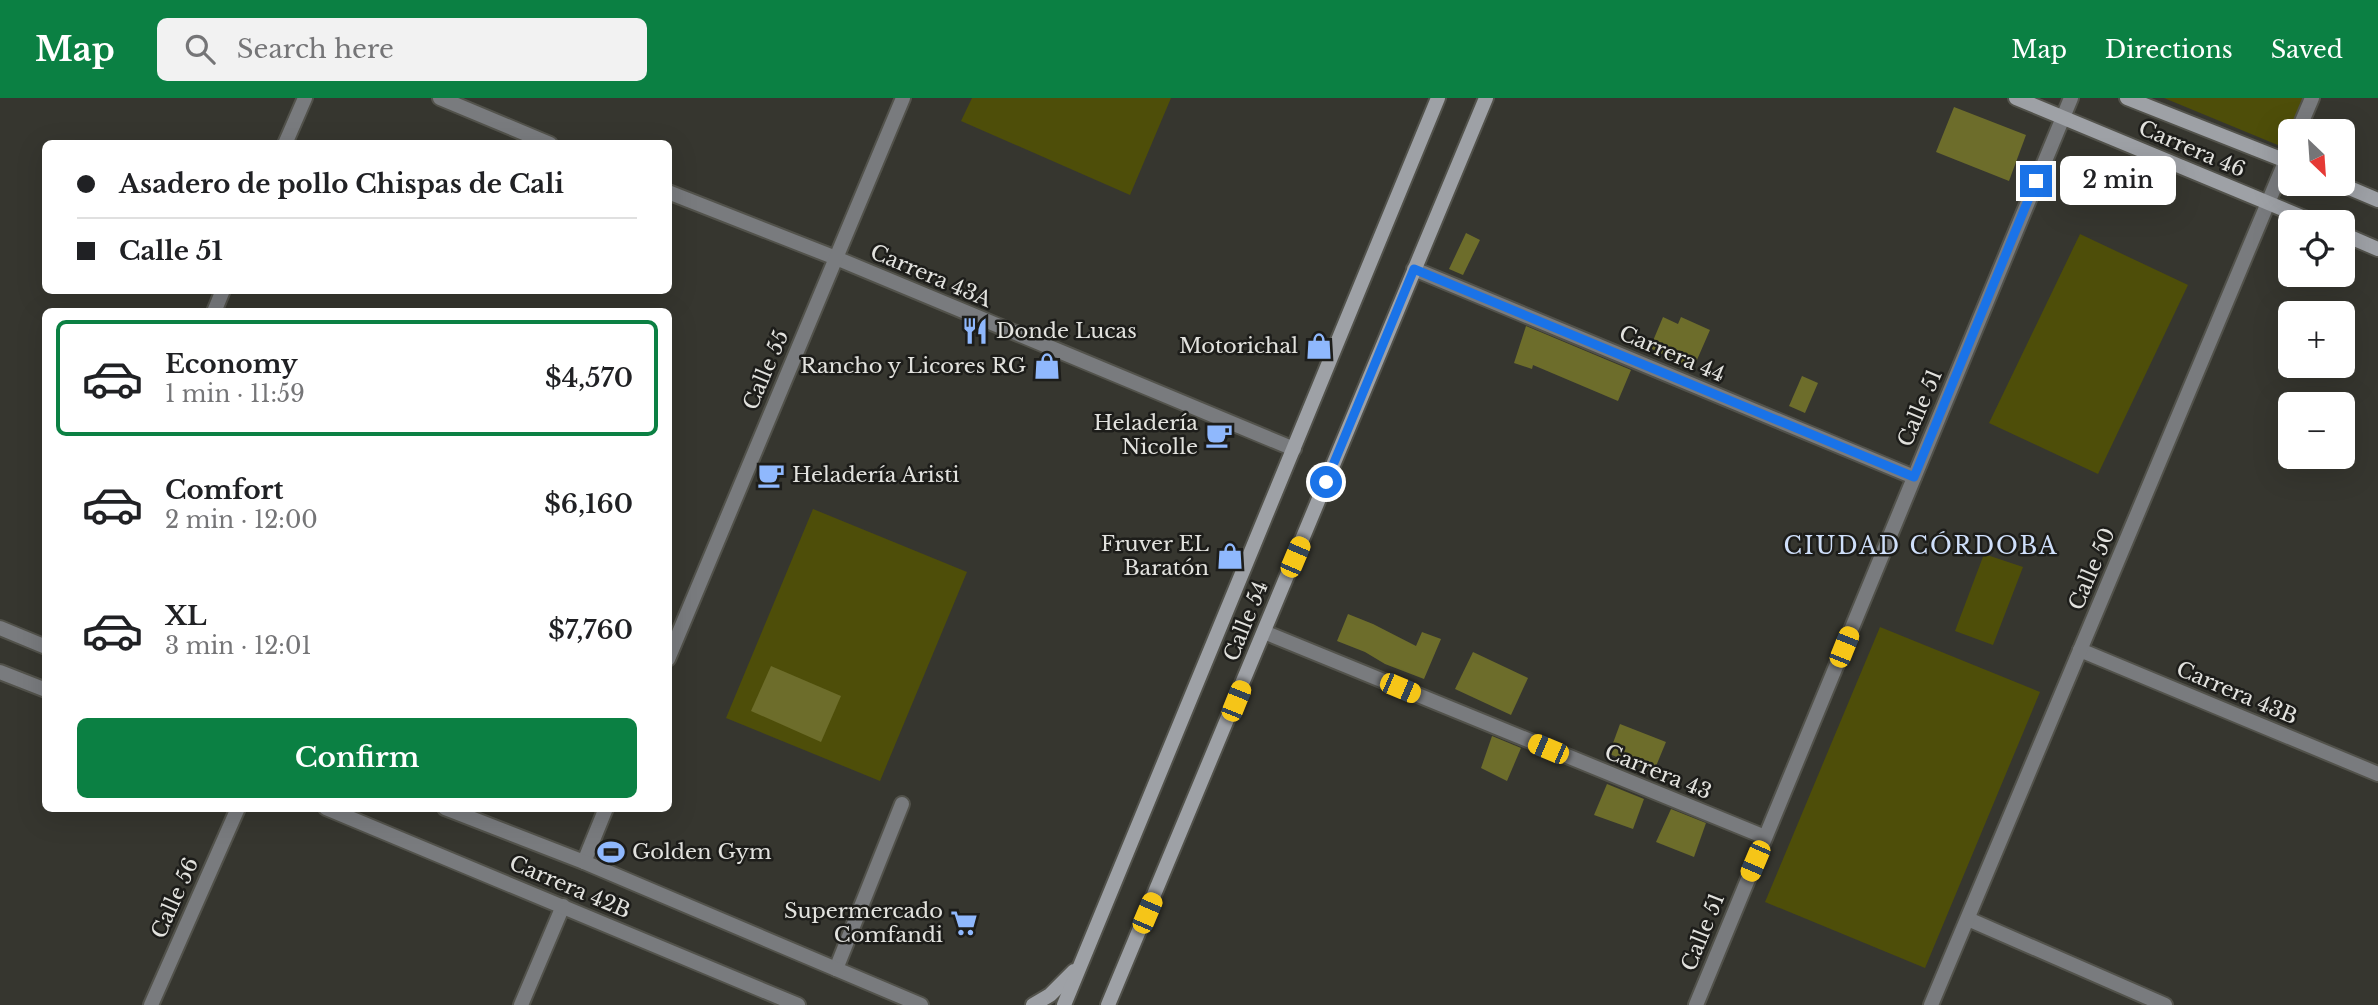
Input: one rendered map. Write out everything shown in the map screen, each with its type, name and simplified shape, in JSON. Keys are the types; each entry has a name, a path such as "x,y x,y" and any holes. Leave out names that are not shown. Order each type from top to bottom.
{"main road":[{"name":"Calle 54","path":"1064,1005 1438,98"},
{"name":"Calle 54","path":"1110,1005 1486,98"},
{"name":"Carrera 46","path":"2016,98 2285,210"},
{"name":"Carrera 46","path":"2127,98 2278,153"},
{"path":"2356,191 2378,200"},
{"path":"2355,239 2378,249"},
{"path":"1033,1005 1068,979 1083,959 1094,937"}],"street":[{"path":"287,140 305,98"},
{"path":"440,98 540,140"},
{"name":"Calle 55","path":"672,649 903,98"},
{"name":"Calle 51","path":"1696,1005 2071,98"},
{"path":"2303,119 2312,98"},
{"name":"Calle 50","path":"1931,1005 2278,181"},
{"name":"Carrera 43A","path":"672,194 836,258 1294,449"},
{"name":"Carrera 44","path":"1414,269 1914,477"},
{"path":"0,628 42,645"},
{"name":"Carrera 43","path":"1264,632 1765,837"},
{"name":"Carrera 43B","path":"2080,650 2378,774"},
{"path":"0,672 42,688"},
{"path":"835,969 902,804"},
{"name":"Calle 56","path":"151,1005 237,812"},
{"name":"Carrera 42B","path":"336,812 795,1004"},
{"name":"Carrera 42B","path":"455,812 584,862 921,1005"},
{"path":"584,862 604,812"},
{"path":"521,1005 563,906"},
{"path":"1968,919 2165,1005"}],"shaded area":[{"path":"972,98 1171,98 1130,195 961,121"},
{"path":"2164,98 2312,98 2303,119 2278,119 2278,145"},
{"path":"2080,234 2188,285 2098,474 1989,423"},
{"path":"813,509 967,572 880,781 726,718"},
{"path":"1984,554 2023,567 1993,645 1955,631"},
{"path":"1880,627 2040,692 1925,968 1765,902"}],"building":[{"path":"1954,107 2026,135 2009,181 1936,152"},
{"path":"1466,233 1480,240 1463,275 1449,269"},
{"path":"1663,317 1678,324 1681,317 1710,330 1693,369 1650,348"},
{"path":"1526,326 1631,370 1618,401 1533,365 1532,369 1514,363"},
{"path":"1802,376 1818,383 1805,413 1789,406"},
{"path":"1348,614 1416,646 1422,632 1441,639 1424,679 1337,641"},
{"path":"1473,652 1528,678 1511,715 1455,689"},
{"path":"771,666 841,696 821,742 751,711"},
{"path":"1620,724 1666,742 1654,771 1609,754"},
{"path":"1492,736 1521,748 1507,781 1481,768"},
{"path":"1607,784 1644,799 1633,829 1594,815"},
{"path":"1671,809 1706,823 1694,857 1656,842"}],"place":[{"name":"Donde Lucas","path":"975,331"},
{"name":"Motorichal","path":"1319,346"},
{"name":"Rancho y Licores RG","path":"1047,366"},
{"name":"Heladería Nicolle","path":"1219,435"},
{"name":"Heladería Aristi","path":"771,475"},
{"name":"Fruver EL Baratón","path":"1230,556"},
{"name":"Golden Gym","path":"611,852"},
{"name":"Supermercado Comfandi","path":"964,923"}],"district":[{"name":"CIUDAD CÓRDOBA","path":"1921,546"}],"route":[{"path":"1326,482 1414,269 1914,477 2036,181"}]}
